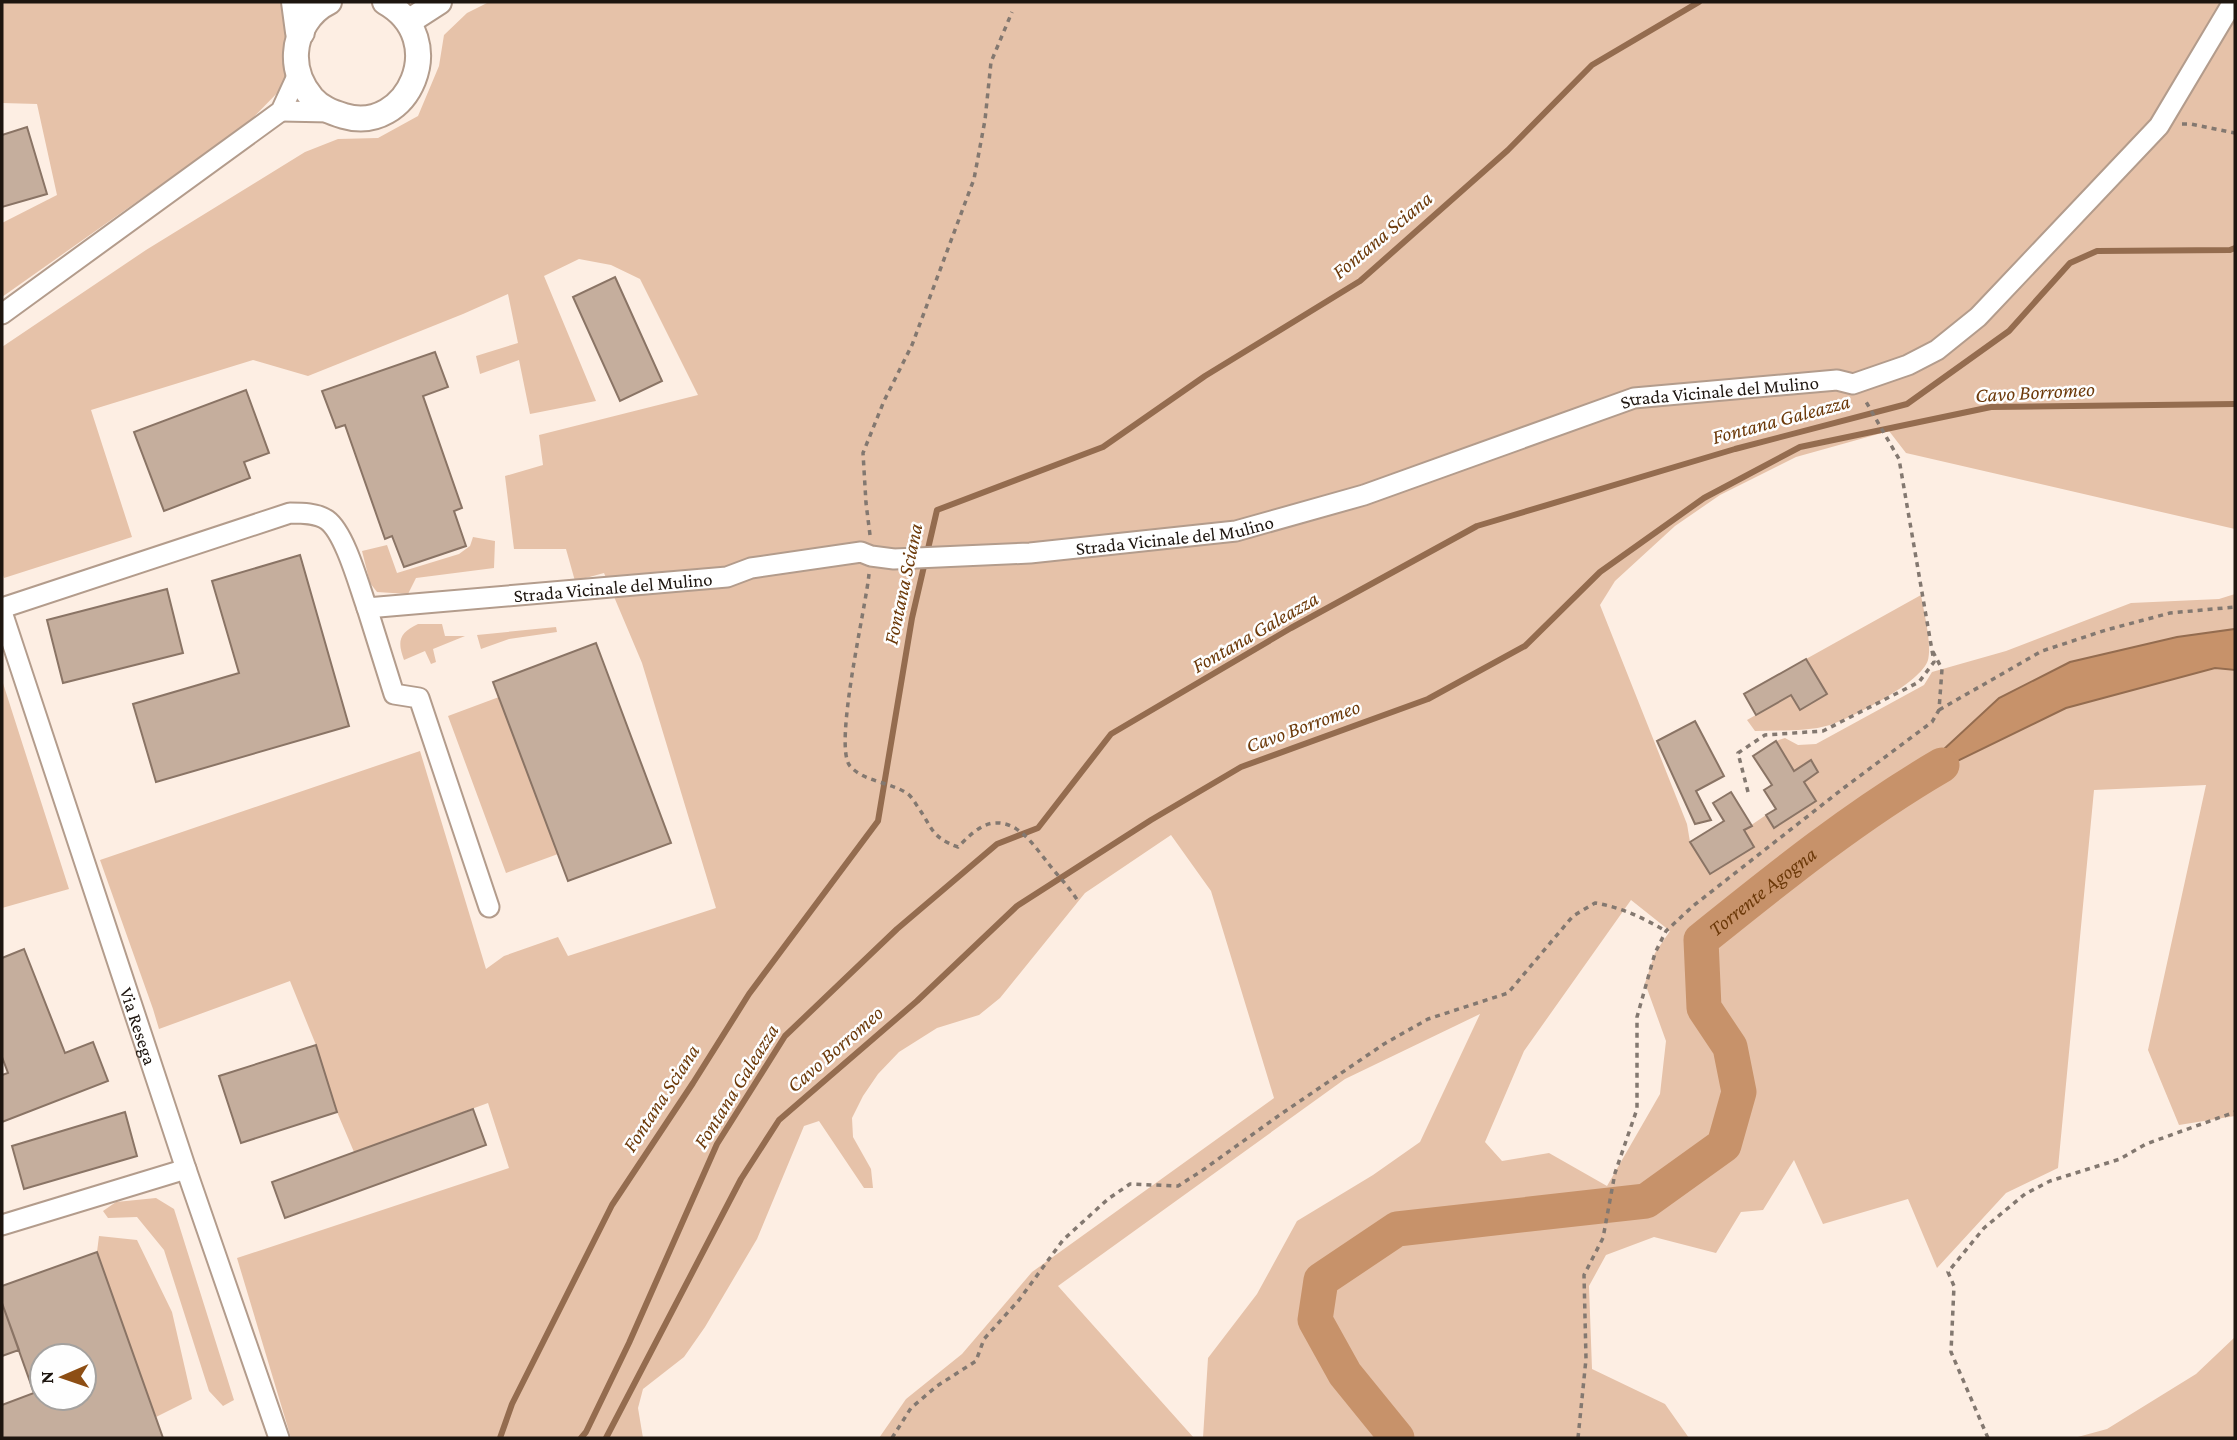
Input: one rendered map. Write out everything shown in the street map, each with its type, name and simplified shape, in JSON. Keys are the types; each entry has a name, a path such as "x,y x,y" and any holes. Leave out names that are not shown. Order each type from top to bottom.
{"highway":[{"path":"296,2 300,32"}],"main road":[{"path":"330,2 310,16 300,32 296,53 298,74 311,96 330,112 350,118 370,117 388,110 404,97 415,80 419,60 417,40 408,22 396,8 385,2"},
{"path":"408,22 439,2"}],"street":[{"name":"Strada Vicinale del Mulino","path":"367,608 727,577 751,568 862,552 894,559 1030,553 1236,531 1364,495 1634,398 1837,380 1853,384 1897,369 1937,350 1978,317 2159,126 2233,2"},
{"path":"2,314 281,111 298,74"},
{"path":"281,111 330,112"},
{"path":"2,610 290,513 309,513 326,519 340,534 394,694 419,698 489,907"},
{"name":"Via Resega","path":"2,610 186,1169 279,1438"},
{"path":"2,1225 186,1169"}],"path":[{"path":"1012,12 991,62 985,120 974,179 912,345 884,401 863,453 871,556 844,743 846,759 853,769 909,795 941,841 958,847 973,833 992,823 1009,825 1034,843 1078,901"},
{"path":"2159,126 2191,124 2235,133"},
{"path":"1748,792 1738,753 1765,735 1823,731 1919,682 1934,662 1899,459 1869,404"},
{"path":"1939,710 2042,651 2105,630 2170,613 2235,607"},
{"path":"1578,1438 1586,1359 1584,1275 1604,1238 1615,1174 1637,1109 1637,1017 1655,953 1666,931 1693,906 1932,722 1939,710 1942,669 1932,650"},
{"path":"892,1438 911,1408 937,1386 976,1361 984,1339 1019,1300 1063,1240 1108,1199 1130,1184 1178,1186 1238,1147 1290,1107 1406,1031 1428,1019 1508,993 1573,916 1595,902 1639,915 1666,931"},
{"path":"1988,1438 1951,1352 1954,1286 1948,1272 1984,1228 2025,1194 2050,1181 2120,1159 2146,1144 2235,1112"}],"shaded area":[{"path":"2,2 279,2 291,19 290,51 284,86 247,124 2,297 2,223 57,195 37,104 2,103"},
{"path":"489,2 2235,2 2235,529 1906,453 1889,431 1796,457 1720,495 1675,526 1615,581 1600,605 1687,824 1690,842 1710,874 1744,830 1766,815 1774,828 1816,801 1804,782 1818,772 1811,761 1794,771 1776,741 1785,738 1798,745 1816,744 1924,685 1932,672 2006,651 2131,603 2219,599 2235,594 2235,1116 2179,1125 2148,1050 2206,785 2094,790 2058,1168 2006,1193 1937,1268 1908,1199 1823,1224 1794,1160 1763,1210 1741,1212 1716,1253 1654,1237 1606,1255 1589,1286 1592,1369 1665,1404 1689,1438 1203,1438 1208,1358 1257,1294 1297,1221 1373,1175 1420,1142 1480,1014 1345,1079 1058,1286 1194,1438 879,1438 906,1399 962,1354 1032,1272 1274,1098 1211,891 1171,835 1085,893 1000,998 979,1015 937,1028 899,1052 878,1074 852,1118 853,1137 871,1169 873,1188 864,1188 819,1121 804,1126 757,1239 705,1327 684,1357 643,1389 638,1408 643,1438 291,1438 237,1258 509,1168 488,1103 354,1152 290,981 159,1029 100,860 420,751 486,969 504,956 558,937 568,956 716,908 642,663 604,573 575,581 566,549 514,549 505,476 543,465 539,435 698,395 640,279 611,265 579,259 544,276 596,401 530,414 519,360 480,374 476,356 518,343 508,294 308,376 253,360 91,410 132,537 4,578 2,347 146,250 305,152 338,139 378,138 418,116 439,66 444,35 467,13","holes":["1631,900 1670,931 1655,953 1645,983 1666,1041 1660,1094 1607,1186 1549,1153 1502,1161 1485,1142 1524,1051"]},
{"path":"473,537 495,541 494,568 416,578 408,594 377,592 370,583 362,551 387,545 397,573 459,554 470,546"},
{"path":"1921,595 1929,653 1923,669 1913,678 1869,707 1830,725 1802,730 1755,731 1747,720 1791,695 1800,710 1826,695 1806,659"},
{"path":"418,624 442,624 445,636 465,636 433,649 436,662 431,664 425,651 404,660 401,638"},
{"path":"556,627 557,632 509,639 481,649 477,635"},
{"path":"2235,629 2235,670 2215,668 2066,708 1902,788 1999,698 2070,662 2177,637"},
{"path":"2,680 69,889 2,908"},
{"path":"499,697 558,854 506,873 448,716"},
{"path":"156,1198 174,1209 234,1400 223,1406 209,1391 164,1250 137,1217 108,1218 103,1211 116,1202"},
{"path":"99,1236 137,1240 172,1312 192,1399 156,1417 97,1252"},
{"path":"2235,1337 2235,1438 2074,1438 2107,1429 2196,1374"}],"building":[{"path":"27,127 47,194 2,207 2,135"},
{"path":"615,277 662,381 620,401 573,297"},
{"path":"435,352 448,387 423,396 462,508 454,511 466,546 404,567 392,536 385,539 345,425 336,428 322,391"},
{"path":"246,390 269,453 244,462 250,478 164,511 134,432"},
{"path":"300,555 349,726 156,782 133,704 239,673 212,581"},
{"path":"167,589 183,653 63,683 47,620"},
{"path":"596,643 671,843 568,881 493,682"},
{"path":"1806,659 1827,694 1800,710 1791,695 1756,715 1744,694"},
{"path":"1695,721 1724,776 1696,791 1711,820 1695,824 1657,741"},
{"path":"1776,741 1794,771 1811,760 1818,772 1804,782 1816,801 1774,828 1766,815 1776,809 1764,790 1772,785 1753,756"},
{"path":"1731,792 1752,826 1744,830 1754,847 1710,874 1690,842 1724,821 1713,803"},
{"path":"24,949 65,1053 93,1042 108,1081 2,1122 2,1075 8,1073 2,1057 2,958"},
{"path":"316,1045 337,1112 241,1143 219,1076"},
{"path":"473,1109 486,1145 285,1218 272,1182"},
{"path":"125,1112 137,1156 24,1189 12,1146"},
{"path":"97,1252 163,1438 2,1438 2,1405 28,1395 28,1412 98,1412 98,1342 28,1342 28,1376 2,1303 2,1286"},
{"path":"2,1303 19,1350 2,1356"}],"waterway":[{"name":"Fontana Sciana","path":"500,1438 512,1404 612,1205 749,994 878,821 912,618 937,510 1103,447 1205,376 1360,281 1508,150 1592,65 1699,2"},
{"name":"Fontana Galeazza","path":"581,1438 629,1343 717,1144 785,1036 897,929 997,844 1038,828 1111,734 1291,628 1477,526 1735,449 1907,404 2009,331 2070,263 2097,251 2235,248"},
{"name":"Cavo Borromeo","path":"606,1438 741,1179 779,1120 917,1001 1017,906 1151,820 1241,767 1428,699 1525,646 1600,572 1704,498 1800,447 1991,407 2235,404"},
{"name":"Torrente Agogna","path":"1397,1438 1345,1374 1315,1320 1321,1280 1397,1229 1646,1201 1724,1145 1739,1092 1730,1047 1704,1008 1701,940 1848,826 1942,765"}]}
